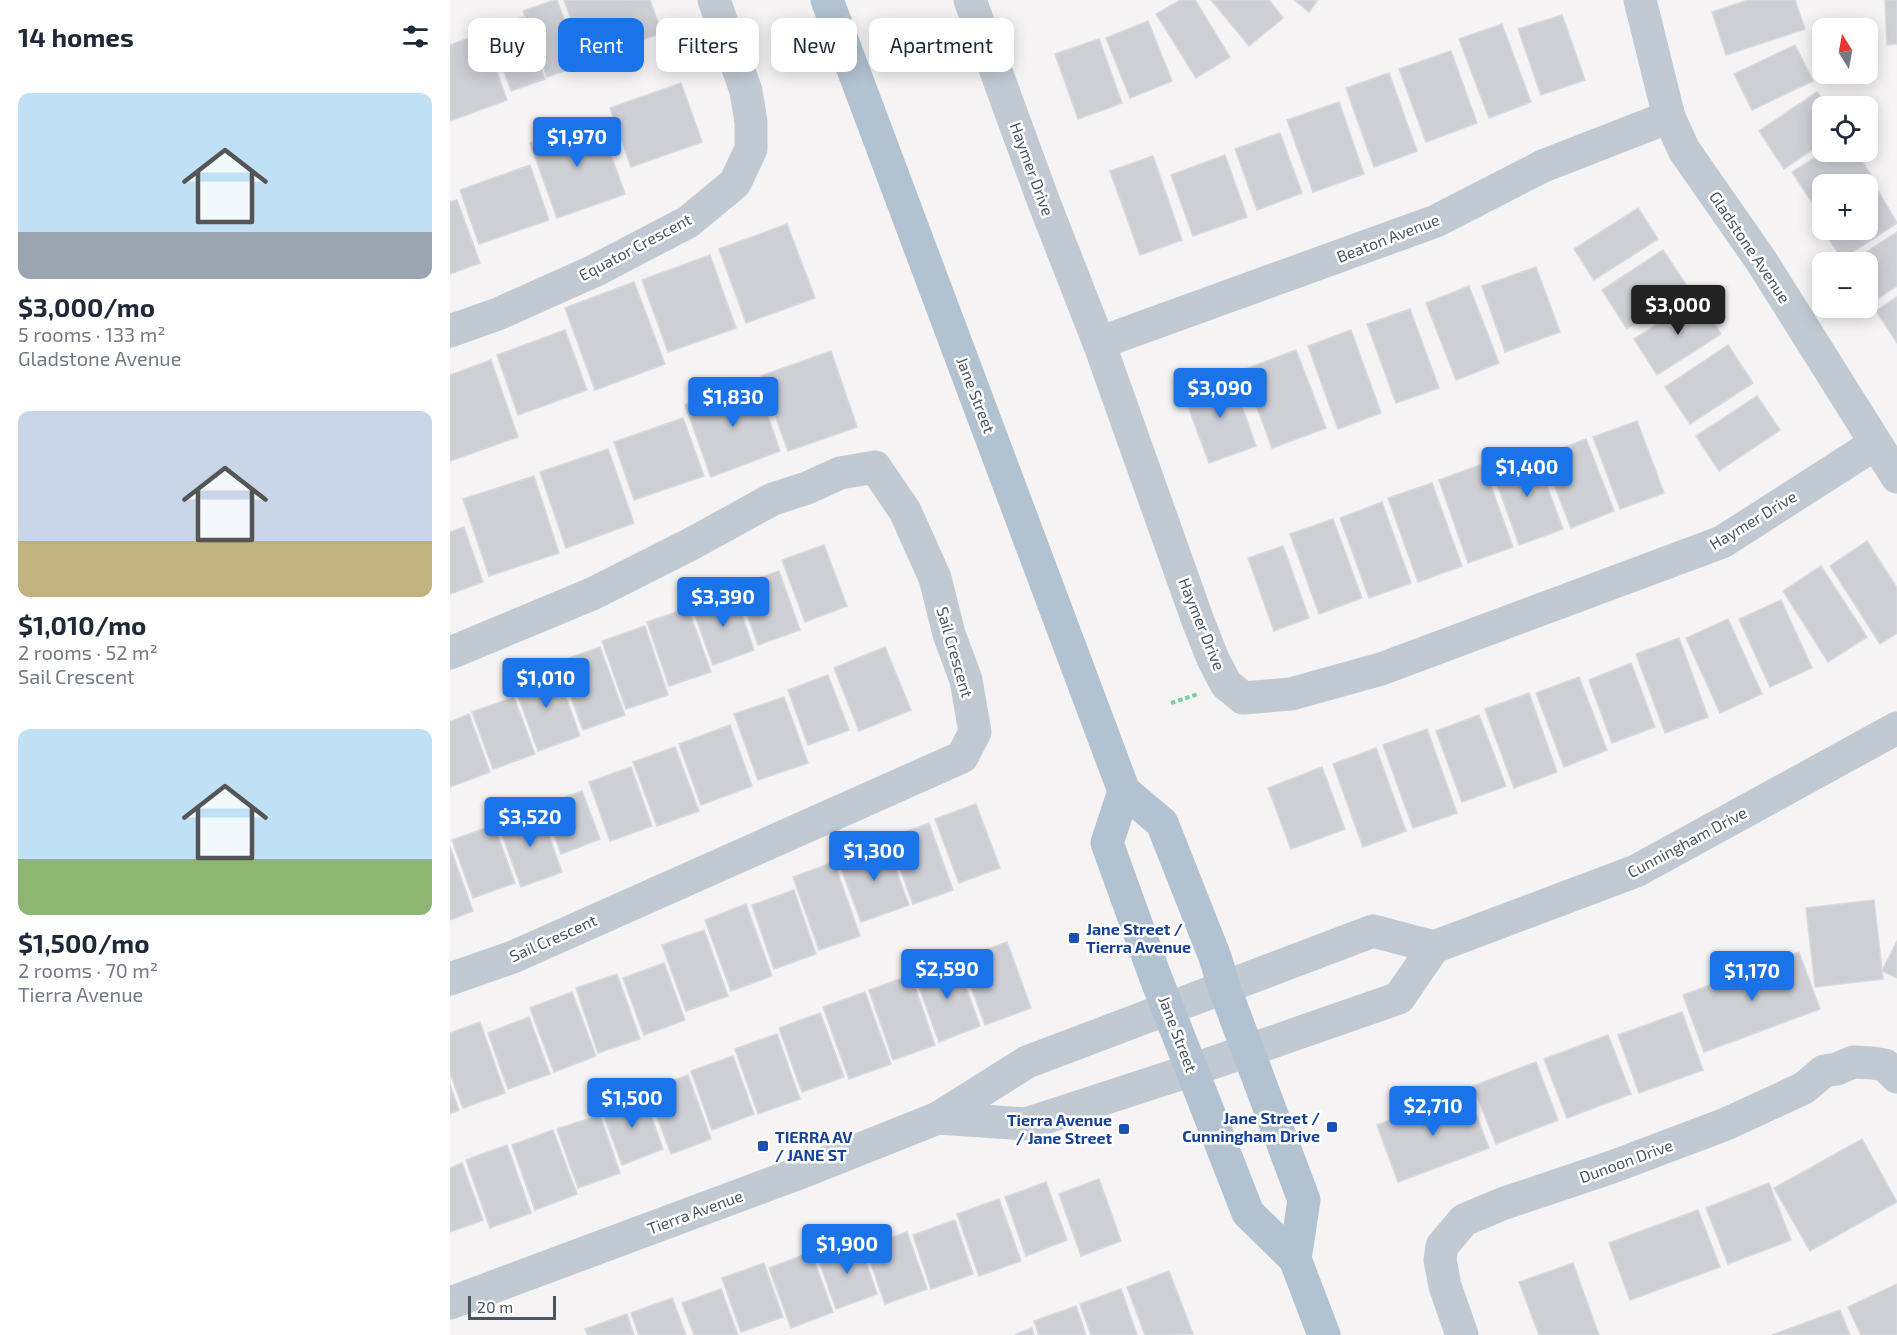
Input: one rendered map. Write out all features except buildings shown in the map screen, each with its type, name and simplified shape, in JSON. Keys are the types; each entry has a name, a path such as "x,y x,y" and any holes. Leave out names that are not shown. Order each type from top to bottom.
{"main road":[{"name":"Jane Street","path":"828,0 1124,791 1162,822 1215,957 1224,987 1304,1200 1295,1258"},
{"name":"Jane Street","path":"1124,791 1107,843 1167,1007 1248,1213 1295,1258 1324,1335"}],"street":[{"name":"Equator Crescent","path":"450,331 498,314 594,271 688,222 735,183 751,148 751,122 746,91 714,0"},
{"name":"Gladstone Avenue","path":"1640,0 1669,117 1684,150 1762,262 1897,477"},
{"name":"Haymer Drive","path":"977,2 1043,200 1100,343 1198,621 1226,684 1243,698 1291,694 1381,669 1722,542 1875,444"},
{"name":"Beaton Avenue","path":"1100,343 1436,221 1543,166 1669,117"},
{"name":"Sail Crescent","path":"450,653 592,594 691,544 773,498 807,488 840,473 875,467 905,511 934,578 949,634 966,680 975,732 962,757 513,957 450,979"},
{"name":"Cunningham Drive","path":"1434,947 1636,871 1897,728"},
{"path":"1192,1070 1399,998 1434,947 1373,931 1224,987"},
{"name":"Tierra Avenue","path":"450,1303 810,1169 938,1118 1027,1062 1224,987"},
{"name":"Dunoon Drive","path":"1462,1335 1445,1286 1440,1260 1442,1246 1464,1220 1502,1204 1612,1167 1735,1120 1804,1088 1824,1071 1837,1069 1853,1062 1872,1063 1885,1065 1897,1077"},
{"name":"Tierra Avenue","path":"938,1118 1026,1124 1192,1070"}],"place":[{"name":"Jane Street / Tierra Avenue","path":"1074,938"},
{"name":"Jane Street / Cunningham Drive","path":"1332,1127"},
{"name":"Tierra Avenue / Jane Street","path":"1124,1129"},
{"name":"TIERRA AV / JANE ST","path":"763,1146"}]}
